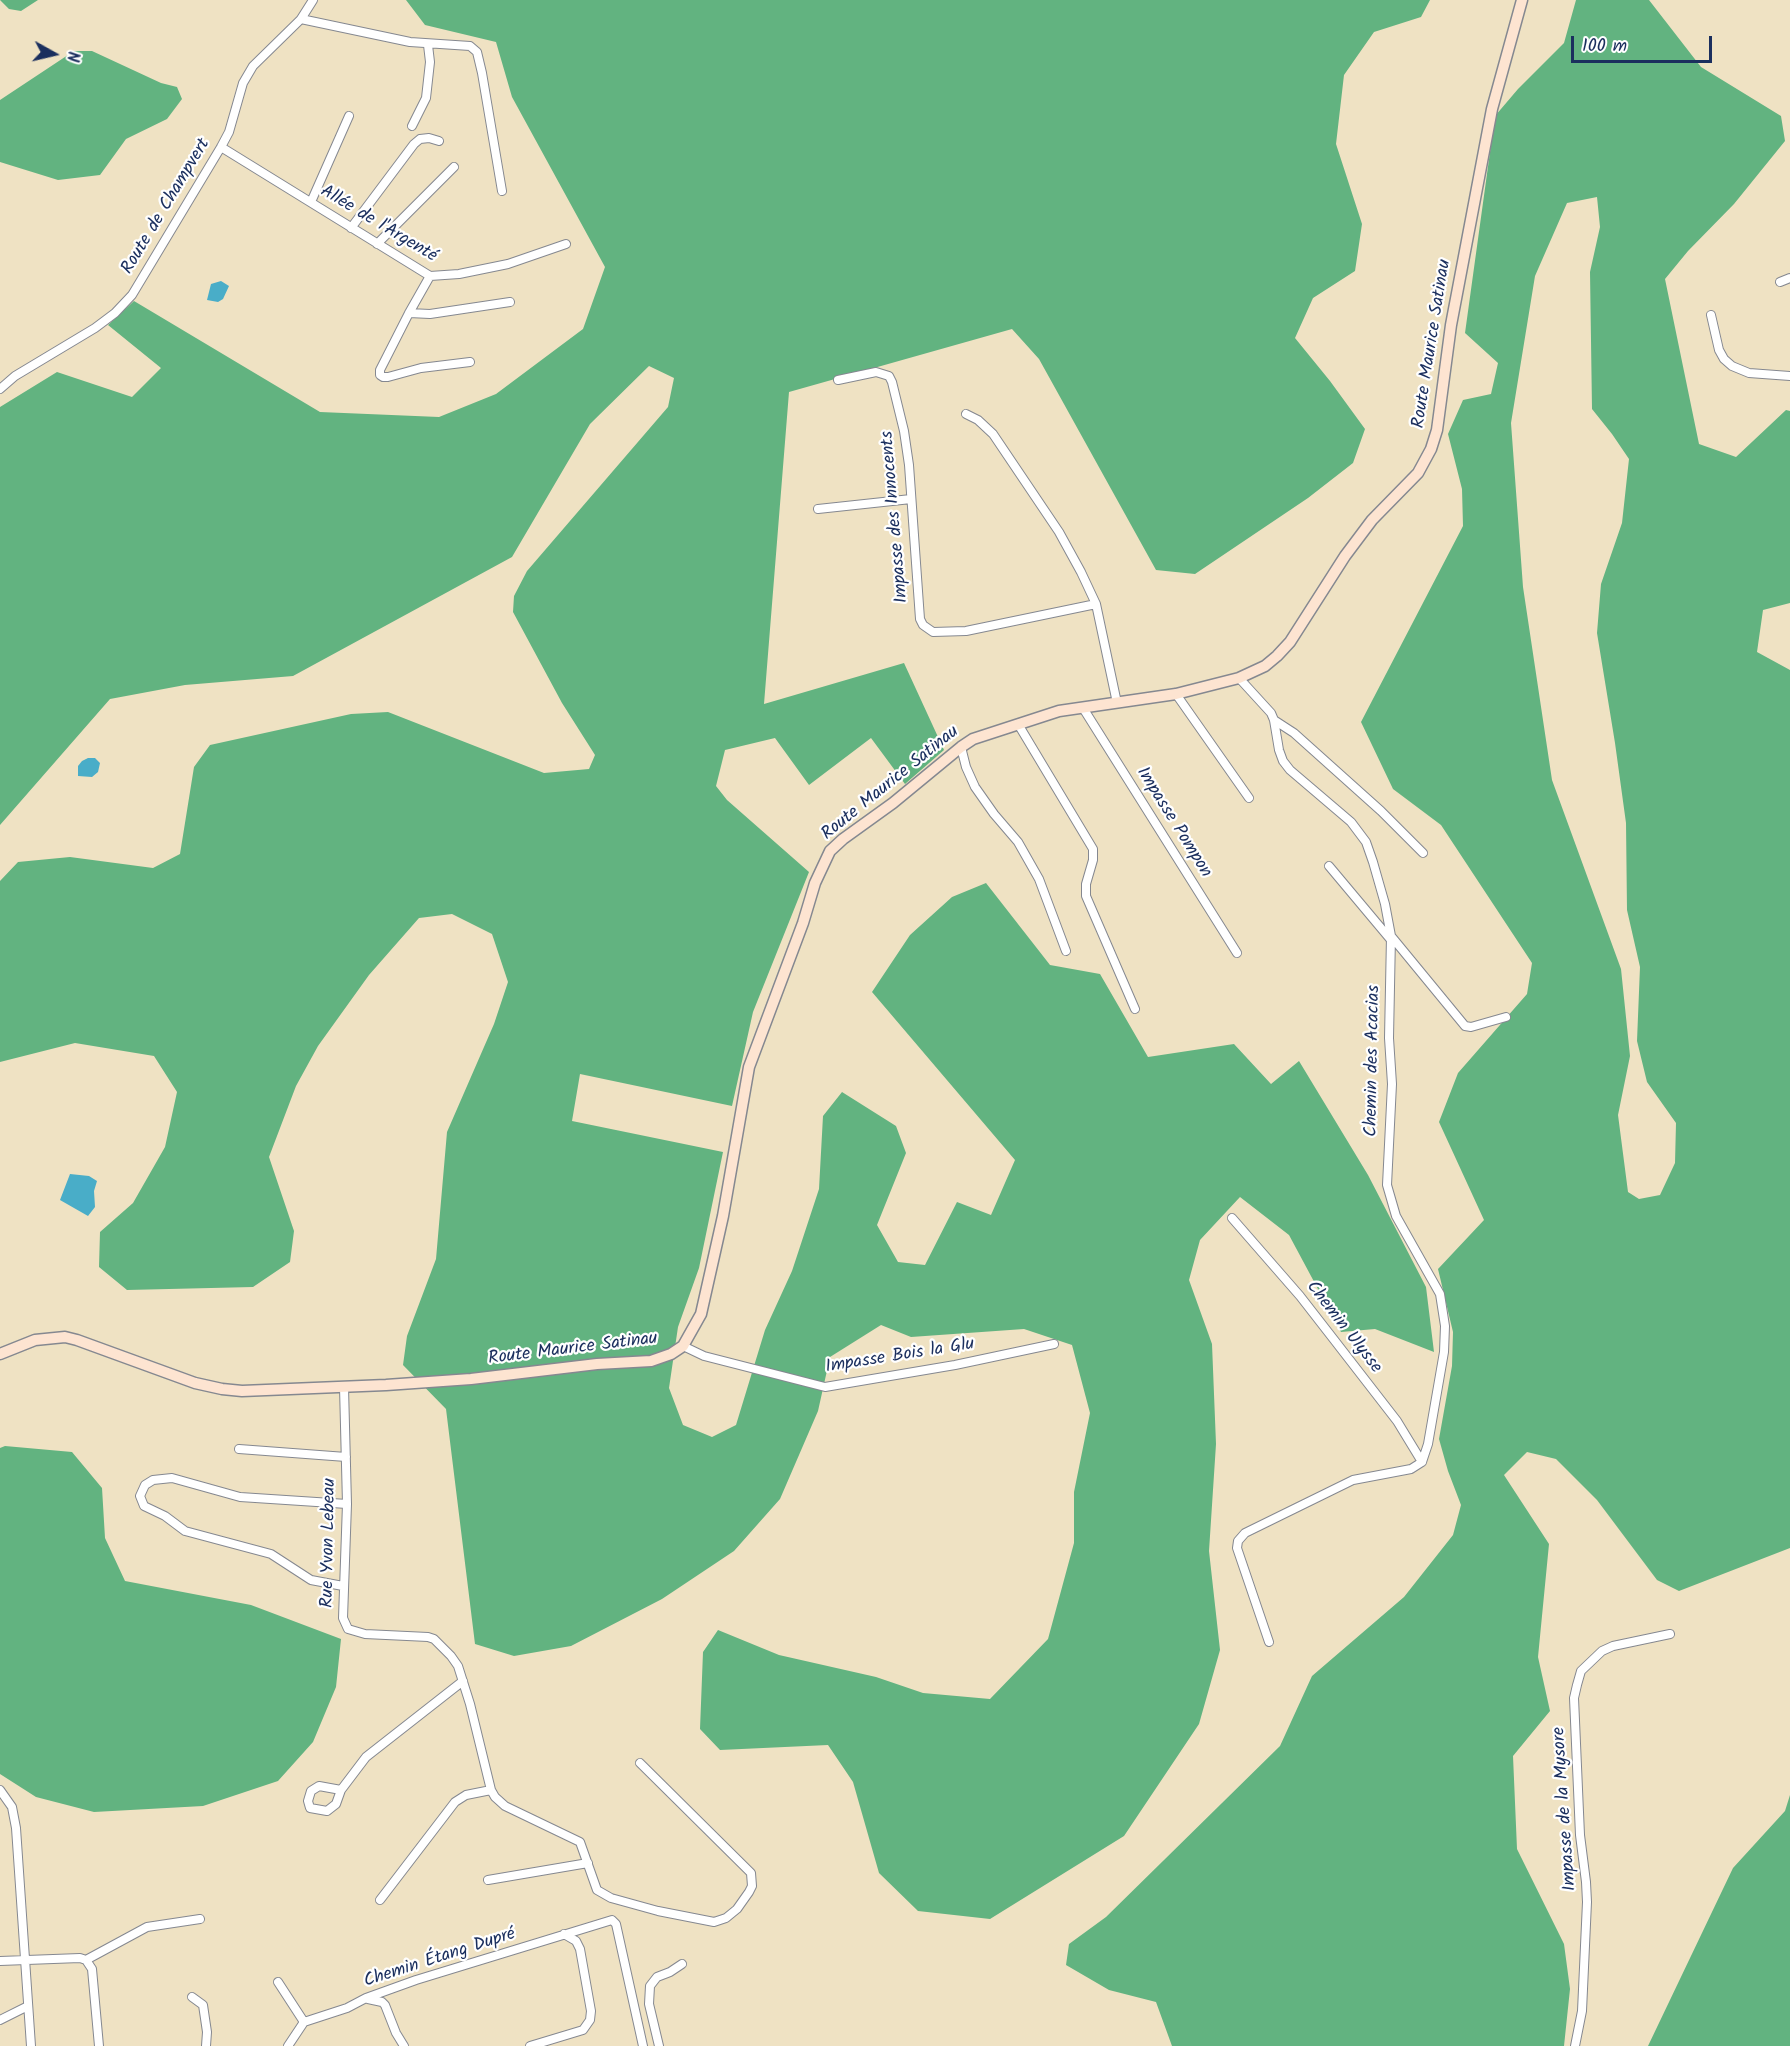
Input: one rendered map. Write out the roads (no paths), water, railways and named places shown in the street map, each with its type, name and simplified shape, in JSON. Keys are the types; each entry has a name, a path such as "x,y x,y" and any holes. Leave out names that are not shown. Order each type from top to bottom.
{"main road":[{"name":"Route Maurice Satinau","path":"0,1354 35,1340 65,1337 195,1383 242,1391 471,1379 597,1364 651,1361 672,1354 683,1346 701,1314 723,1216 749,1067 803,923 815,883 830,851 973,739 1059,711 1176,694 1239,678 1265,666 1290,642 1345,556 1372,520 1410,484 1418,473 1431,449 1437,430 1451,325 1492,109 1522,0"}],"street":[{"name":"Route de Champvert","path":"0,388 15,376 95,328 115,313 132,295 177,224 229,132 243,83 253,66 301,20 313,0"},
{"path":"301,20 428,45 470,46 477,52 482,73 502,191"},
{"path":"412,126 426,98 430,62 428,45"},
{"path":"311,202 349,116"},
{"path":"351,228 414,144 420,139 429,138 439,141"},
{"name":"Allée de l'Argenté","path":"221,147 430,276 459,274 507,264 566,244"},
{"path":"377,244 454,168"},
{"path":"430,276 380,370 380,375 383,377 421,368 470,362"},
{"path":"1779,282 1790,278"},
{"path":"409,313 430,314 510,302"},
{"path":"1711,315 1719,350 1732,366 1749,373 1790,376"},
{"name":"Impasse des Innocents","path":"838,380 876,372 889,376 892,382 904,431 920,619 923,625 933,632 966,631 1096,604"},
{"path":"966,414 978,420 993,434 1059,532 1096,604 1117,703"},
{"path":"818,510 911,499"},
{"name":"Chemin des Acacias","path":"1239,678 1271,713 1283,761 1290,770 1351,822 1366,842 1385,904 1390,938 1389,1038 1392,1084 1387,1185 1396,1216 1440,1294 1445,1326 1444,1352 1428,1444 1422,1462"},
{"path":"1176,694 1249,798"},
{"name":"Impasse Pompon","path":"1083,708 1237,953"},
{"path":"1274,720 1294,733 1381,811 1423,853"},
{"path":"1018,724 1093,849 1086,896 1135,1009"},
{"path":"961,747 966,768 975,787 1018,842 1039,879 1065,951"},
{"path":"1329,866 1465,1026 1471,1027 1506,1017"},
{"name":"Chemin Ulysse","path":"1232,1218 1300,1296 1397,1421 1422,1462"},
{"name":"Impasse Bois la Glu","path":"683,1346 704,1356 825,1387 956,1365 1054,1344"},
{"name":"Rue Yvon Lebeau","path":"344,1387 347,1504 343,1618 348,1629 365,1634 434,1639 452,1656 463,1682 491,1790"},
{"path":"238,1449 346,1457"},
{"path":"1269,1641 1237,1548 1238,1541 1245,1533 1353,1480 1412,1468 1422,1462"},
{"path":"343,1586 311,1580 271,1554 186,1531 165,1516 144,1506 140,1496 145,1485 153,1480 172,1478 240,1497 347,1504"},
{"name":"Impasse de la Mysore","path":"1575,2046 1582,2011 1587,1902 1580,1835 1574,1698 1576,1685 1581,1671 1602,1651 1613,1646 1670,1634"},
{"path":"341,1790 366,1757 463,1682"},
{"path":"380,1900 455,1802 466,1796 491,1790 498,1802 576,1839 583,1848 597,1890 604,1894 650,1910 714,1922 726,1918 737,1909 749,1892 752,1886 751,1873 640,1763"},
{"path":"0,1790 12,1807 16,1828 31,2046"},
{"path":"488,1880 588,1863"},
{"path":"86,1960 147,1927 200,1919"},
{"name":"Chemin Étang Dupré","path":"304,2022 347,2008 366,1998 416,1980 608,1920 615,1921 643,2046"},
{"path":"530,2046 583,2030 590,2020 591,2011 580,1949 576,1941 564,1934"},
{"path":"0,1962 26,1959 80,1958 86,1960 92,1969 99,2046"},
{"path":"659,2046 649,2004 650,1986 657,1977 682,1964"},
{"path":"278,1982 304,2022 288,2046"},
{"path":"192,1997 200,2002 204,2011 208,2040 206,2046"},
{"path":"366,1998 377,2000 385,2005 404,2046"},
{"path":"0,2020 28,2007"}],"water":[{"path":"221,281 229,286 223,299 218,302 207,300 211,284"},
{"path":"88,758 95,758 100,763 98,772 92,777 78,776 78,766"},
{"path":"70,1174 89,1176 97,1181 94,1191 95,1207 88,1216 60,1200"}]}
